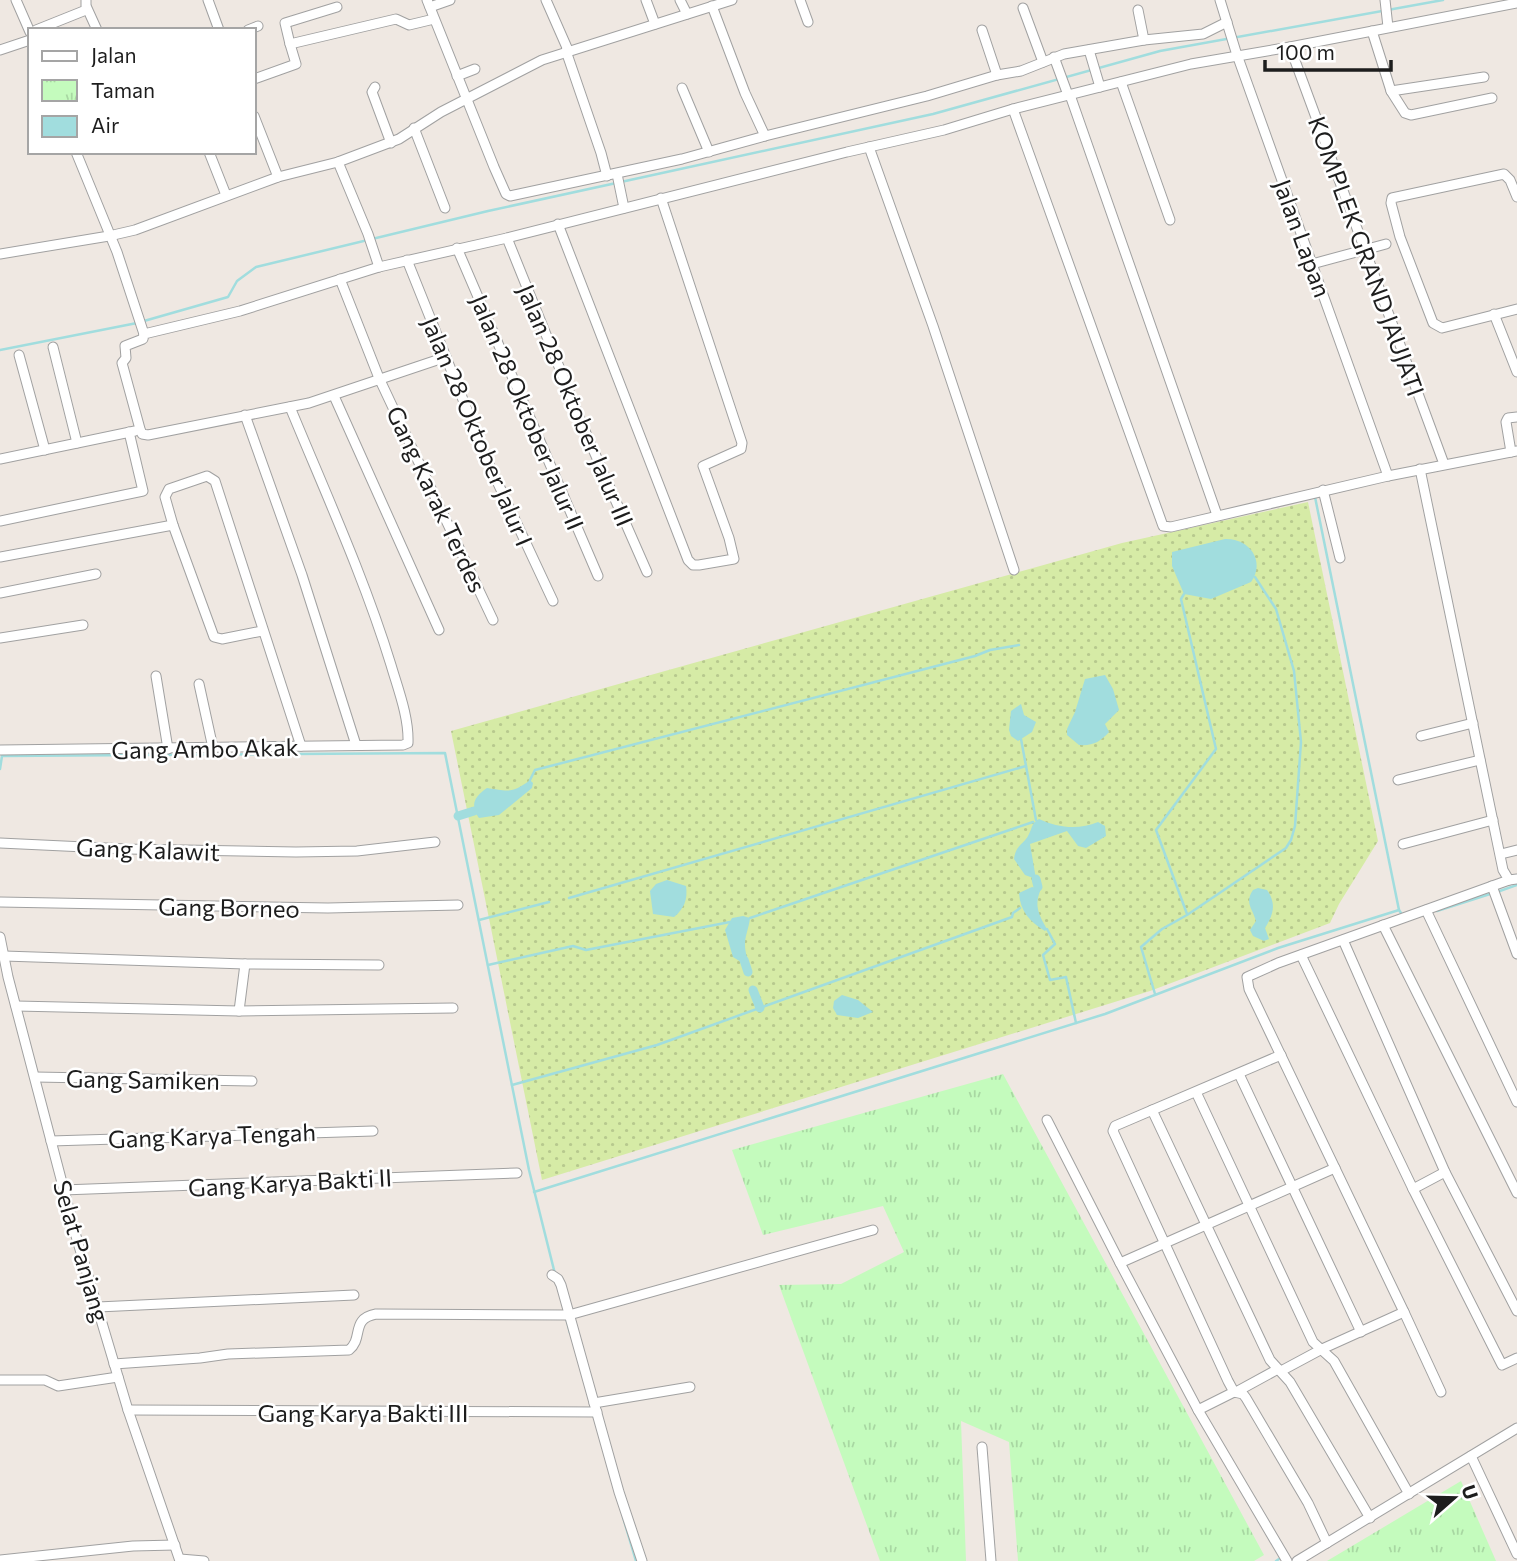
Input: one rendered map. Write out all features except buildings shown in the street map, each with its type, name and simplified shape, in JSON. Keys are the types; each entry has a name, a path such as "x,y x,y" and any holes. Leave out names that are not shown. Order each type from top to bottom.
{"street":[{"path":"16,0 28,28"},
{"path":"208,0 218,28"},
{"path":"450,0 428,3 508,196 614,177 927,96 997,75 1021,71 1043,62 1144,40 1203,34 1228,25"},
{"path":"546,0 567,51 601,153 614,177 624,208"},
{"path":"646,0 655,24"},
{"path":"680,0 687,14"},
{"path":"0,254 109,236 148,226 278,177 338,162 391,143 542,60 732,0"},
{"path":"800,0 808,22"},
{"name":"Jalan Lapan","path":"1220,0 1388,476"},
{"path":"1385,1 1387,23"},
{"path":"143,331 240,311 379,267 944,130 1013,109 1191,64 1372,31 1387,23 1517,3"},
{"path":"40,28 87,4 96,28"},
{"path":"1023,4 1043,62"},
{"path":"256,78 296,65 285,23 337,6"},
{"path":"712,6 744,93 765,136"},
{"path":"1138,10 1144,40"},
{"path":"290,44 396,19 409,25 435,19"},
{"path":"253,28 258,26"},
{"path":"982,30 997,75"},
{"path":"1372,31 1391,91 1405,113 1410,115 1492,98"},
{"path":"0,50 28,41"},
{"name":"KOMPLEK GRAND JAUJATI","path":"1290,47 1444,464"},
{"path":"1090,52 1100,87"},
{"path":"1055,60 1217,515"},
{"path":"457,76 475,69"},
{"path":"1391,91 1484,77"},
{"path":"1121,82 1170,220"},
{"path":"375,87 372,92 375,105 391,143"},
{"path":"682,88 709,152"},
{"path":"1013,109 1163,526 1171,527 1323,490 1514,451 1506,420 1517,417"},
{"path":"256,121 278,177"},
{"path":"414,128 445,208"},
{"path":"869,147 1014,570"},
{"path":"77,154 117,252 143,331 143,339 125,346 127,358 122,363 142,434 290,407 334,396 379,378 446,357"},
{"path":"210,154 226,195"},
{"path":"338,162 379,267"},
{"path":"1517,197 1508,176 1504,174 1391,200 1400,237 1433,323 1442,328 1517,309"},
{"path":"558,225 688,560 693,565 699,565 734,559 703,466 741,449 742,443 661,198"},
{"name":"Jalan 28 Oktober Jalur III","path":"507,238 585,431 647,572"},
{"path":"1312,264 1386,244"},
{"name":"Jalan 28 Oktober Jalur II","path":"457,248 598,576"},
{"name":"Jalan 28 Oktober Jalur I","path":"407,260 493,473 553,601"},
{"name":"Gang Karak Terdes","path":"340,279 379,378 493,620"},
{"path":"1494,314 1517,372"},
{"path":"53,347 77,443"},
{"path":"19,355 45,450"},
{"path":"334,396 439,630"},
{"name":"Gang Ambo Akak","path":"0,750 403,745 409,741 404,712 384,641 290,407"},
{"path":"245,415 302,575 356,745"},
{"path":"0,459 140,429"},
{"path":"0,521 143,491 130,432"},
{"path":"1420,469 1503,870 1513,879 1493,890 1384,925 1251,974 1246,979 1441,1392"},
{"path":"262,631 222,639 214,637 173,525 166,491 169,488 207,476 215,481 301,746"},
{"path":"1323,490 1340,558"},
{"path":"0,557 173,525"},
{"path":"0,593 96,574"},
{"path":"0,638 83,625"},
{"path":"156,677 168,749"},
{"path":"199,684 213,748"},
{"path":"1421,736 1473,723"},
{"path":"1398,780 1480,761"},
{"path":"1403,844 1493,820"},
{"name":"Gang Kalawit","path":"0,843 127,849 296,852 357,851 435,842"},
{"path":"1501,854 1517,850"},
{"path":"1493,890 1517,954"},
{"name":"Gang Borneo","path":"0,902 235,907 457,905"},
{"path":"1426,910 1517,1102"},
{"path":"1384,925 1517,1193"},
{"name":"Selat Panjang","path":"0,937 63,1190 128,1410 180,1560"},
{"path":"1343,940 1446,1172 1517,1311"},
{"path":"1301,955 1413,1189 1502,1365 1517,1358"},
{"path":"4,956 245,964 379,965"},
{"path":"239,1011 245,964"},
{"path":"16,1006 239,1011 453,1008"},
{"path":"1235,1392 1113,1131 1115,1126 1280,1055"},
{"path":"1239,1074 1362,1332"},
{"name":"Gang Samiken","path":"35,1077 252,1081"},
{"path":"1196,1092 1313,1342 1334,1361 1409,1494"},
{"path":"1152,1110 1263,1345 1290,1382 1370,1518"},
{"path":"1047,1120 1198,1410 1287,1561"},
{"name":"Gang Karya Tengah","path":"51,1141 373,1131"},
{"path":"1120,1263 1335,1168"},
{"name":"Gang Karya Bakti II","path":"63,1190 517,1172"},
{"path":"1413,1189 1446,1172"},
{"path":"114,1364 228,1354 349,1350 355,1343 362,1321 376,1314 569,1315 873,1230"},
{"path":"552,1275 560,1281 594,1410 642,1561"},
{"path":"98,1307 354,1295"},
{"path":"1198,1410 1404,1312"},
{"path":"0,1380 45,1380 58,1386 118,1377"},
{"name":"Gang Karya Bakti III","path":"128,1410 594,1410 690,1387"},
{"path":"1235,1392 1243,1394 1256,1414 1308,1503 1327,1543"},
{"path":"1297,1561 1517,1428"},
{"path":"982,1447 991,1561"},
{"path":"1471,1456 1517,1554"},
{"path":"0,1560 133,1546 175,1545"},
{"path":"180,1560 204,1561"}],"green space":[{"path":"1308,502 1378,841 1330,923 1150,991 542,1180 451,731 1122,543"},
{"path":"1003,1074 1264,1555 1254,1561 1018,1561 1009,1442 961,1421 966,1561 880,1561 779,1285 841,1284 904,1252 883,1206 763,1235 732,1150"},
{"path":"1461,1481 1496,1561 1327,1561"}],"water":[{"path":"1225,539 1241,542 1253,552 1257,566 1251,582 1211,599 1184,594 1172,566 1172,552"},
{"path":"1105,675 1113,689 1119,710 1105,724 1109,732 1096,743 1079,745 1067,735 1067,729 1085,679"},
{"path":"1021,704 1024,715 1036,722 1032,732 1018,741 1011,736 1009,730 1011,711"},
{"path":"530,780 533,783 532,788 499,815 479,818 474,805 479,795 487,788 510,790 519,788"},
{"path":"1039,819 1068,827 1098,822 1105,826 1106,836 1086,848 1078,846 1067,831 1030,844 1036,879 1025,875 1014,859 1016,850"},
{"path":"667,880 686,886 684,903 674,917 653,914 650,891 656,884"},
{"path":"1032,887 1041,889 1037,904 1047,929 1045,931 1030,920 1021,905 1019,893"},
{"path":"1253,890 1267,890 1273,905 1265,928 1269,939 1264,941 1253,936 1250,930 1256,921 1249,899"},
{"path":"732,918 750,918 745,941 747,957 741,962 733,957 725,930"},
{"path":"842,995 858,1000 873,1012 858,1018 837,1015 833,1008 834,1001"}],"waterway":[{"path":"144,321 228,297 237,281 256,267 488,211 933,114 1160,51 1443,0"},
{"path":"0,350 137,323"},
{"path":"1315,497 1399,910 1403,916"},
{"path":"1155,994 1141,947 1162,929 1286,848 1295,826 1301,742 1294,671 1276,609 1255,577"},
{"path":"1184,594 1181,599 1216,749 1156,830 1187,914"},
{"path":"530,780 535,770 990,650 1019,645"},
{"path":"1021,739 1036,820"},
{"path":"0,769 2,756 445,753 529,1170 555,1274"},
{"path":"569,898 1026,766"},
{"path":"458,816 474,811"},
{"path":"750,918 1033,822"},
{"path":"1036,879 1038,887"},
{"path":"1497,892 1517,885"},
{"path":"1437,911 1490,894"},
{"path":"479,920 549,902"},
{"path":"512,1085 657,1045 1012,917 1020,908"},
{"path":"534,1192 1105,1014 1278,948 1399,910"},
{"path":"488,965 573,946 586,950 730,922"},
{"path":"1047,929 1055,944 1043,955 1050,980 1066,977 1076,1023"},
{"path":"744,960 748,972"},
{"path":"753,990 760,1008"},
{"path":"567,1321 570,1333"},
{"path":"623,1517 636,1561"}]}
